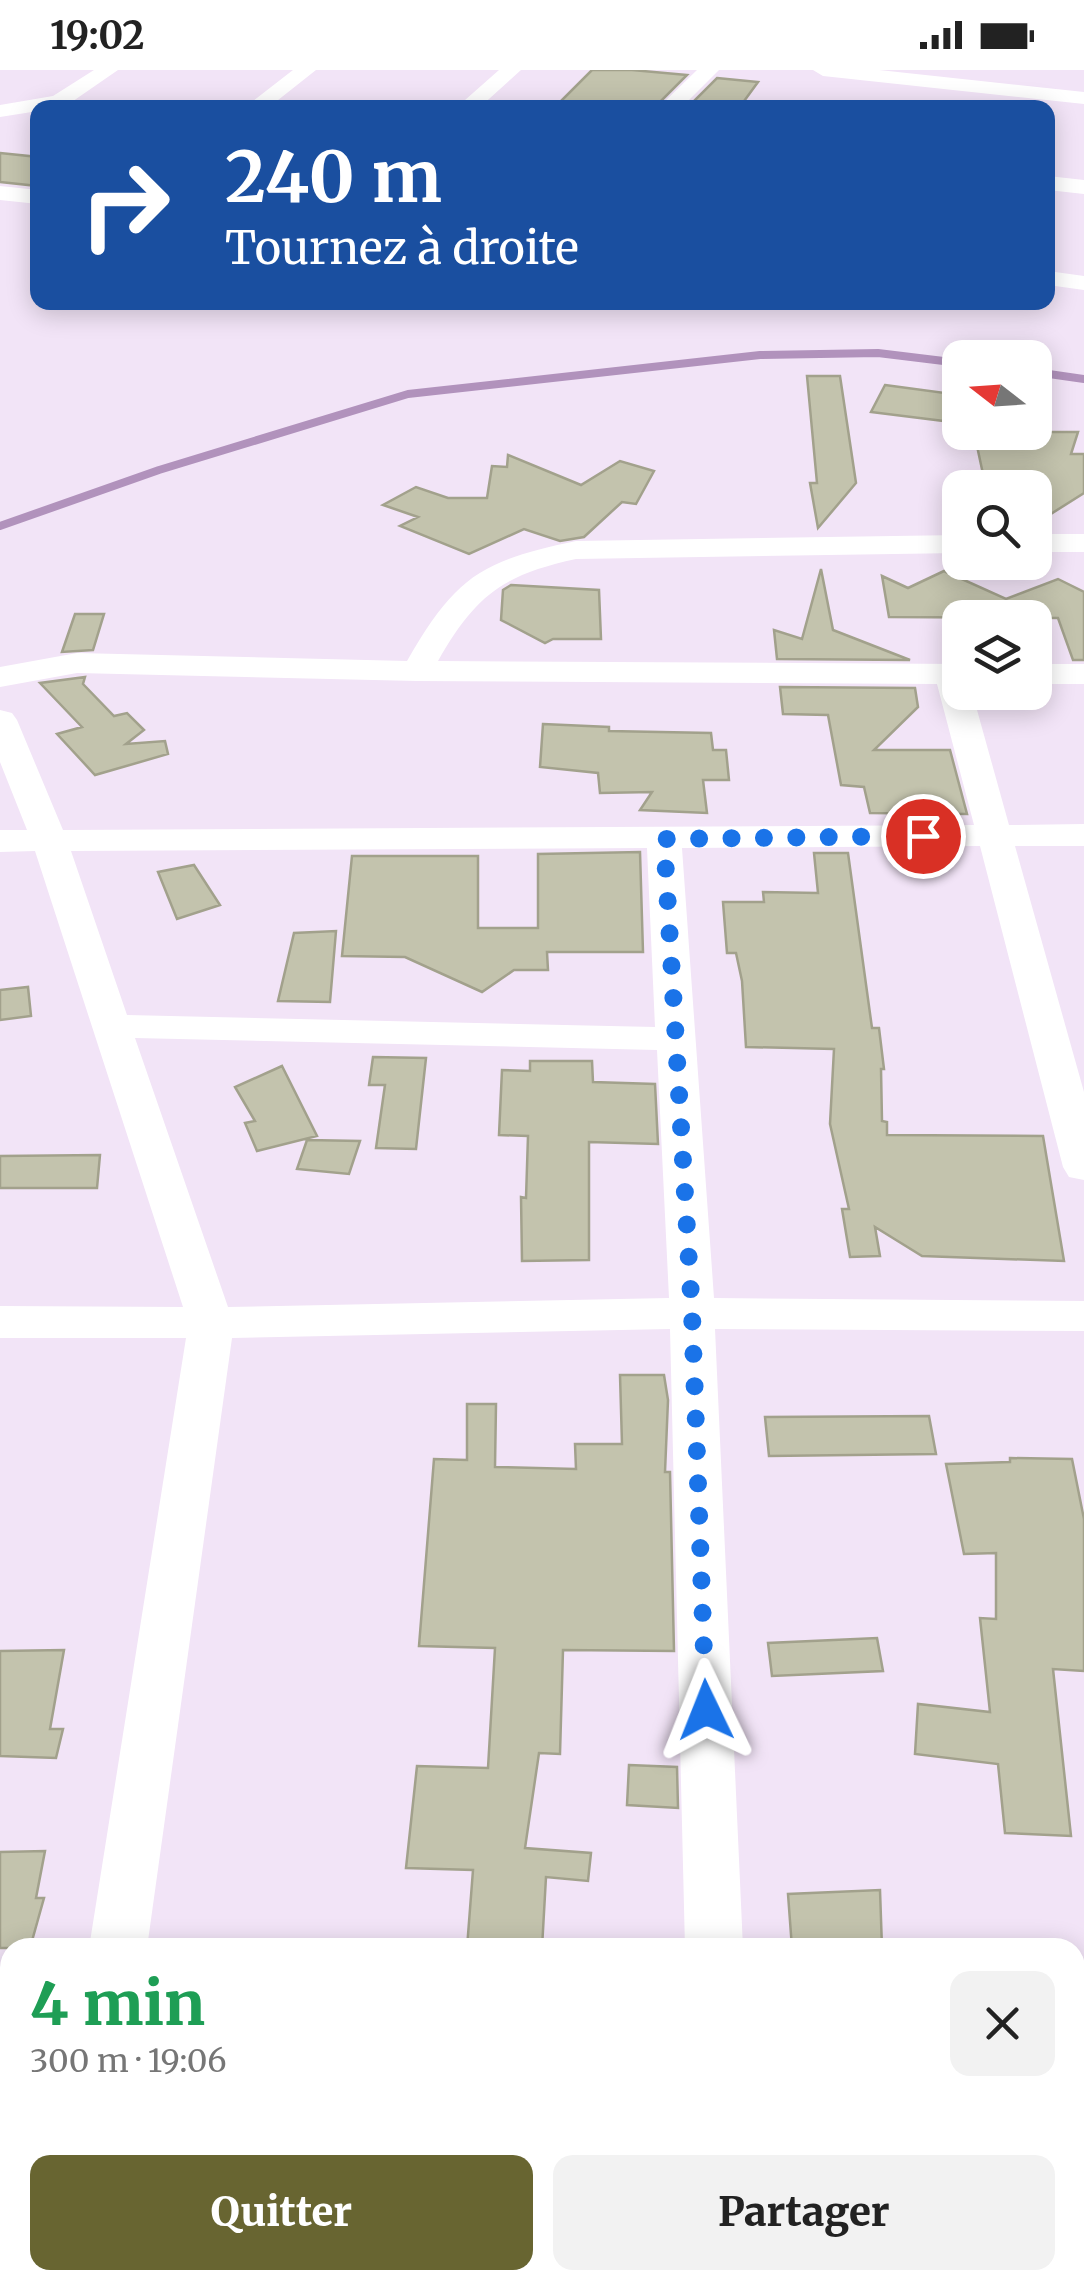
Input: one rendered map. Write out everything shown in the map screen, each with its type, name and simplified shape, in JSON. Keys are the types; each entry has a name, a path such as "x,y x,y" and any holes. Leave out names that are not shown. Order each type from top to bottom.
{"street":[{"path":"60,100 108,70"},
{"path":"265,100 306,70"},
{"path":"475,100 511,70"},
{"path":"677,100 709,70"},
{"path":"823,70 1084,98"},
{"path":"6,120 30,112"},
{"path":"1055,185 1084,187"},
{"path":"0,193 30,196"},
{"path":"1055,279 1084,282"},
{"path":"1052,544 1084,543"},
{"path":"417,671 446,619 467,594 493,572 532,558 576,550 942,544"},
{"path":"0,678 77,663 417,671 942,674"},
{"path":"1052,674 1084,674"},
{"path":"965,710 1084,1167"},
{"path":"0,720 49,840 211,1323 119,1938"},
{"path":"0,841 1084,835"},
{"path":"664,839 692,1313 714,1938"},
{"path":"112,1026 676,1040"},
{"path":"0,1322 211,1323 692,1313 1084,1316"}],"building":[{"path":"592,70 687,75 662,100 562,100"},
{"path":"717,78 758,82 745,100 695,100"},
{"path":"0,153 30,156 30,185 0,182"},
{"path":"807,376 840,376 856,483 818,528 810,483 817,483"},
{"path":"885,385 942,393 942,421 871,412"},
{"path":"1052,432 1078,432 1071,454 1084,454 1084,493 1052,513 1052,470 982,470 978,450 1052,450"},
{"path":"508,455 581,485 620,461 654,471 636,504 622,502 584,537 560,541 524,529 469,554 400,526 418,517 383,505 416,487 448,498 487,498 492,466 507,467"},
{"path":"821,569 833,630 910,660 777,659 774,630 802,639"},
{"path":"942,572 942,580 964,580 1006,599 1058,579 1084,592 1084,660 1073,660 1058,618 1052,618 1052,600 942,600 942,617 889,617 882,576 908,588"},
{"path":"511,585 599,590 601,639 553,639 545,643 501,620 503,590"},
{"path":"75,614 104,614 93,650 62,652"},
{"path":"85,677 83,684 114,716 127,713 144,730 126,744 165,741 168,754 95,775 57,734 82,727 40,683"},
{"path":"780,687 915,688 918,707 874,750 950,750 967,814 870,813 864,787 841,785 828,715 783,714"},
{"path":"543,724 609,727 609,731 711,733 713,750 726,750 729,780 703,780 707,813 640,810 652,792 600,793 598,773 540,767"},
{"path":"640,852 643,952 547,952 548,970 514,970 482,992 405,957 342,956 352,856 478,856 478,928 538,928 538,854"},
{"path":"814,853 848,853 872,1028 879,1028 884,1069 882,1121 887,1122 887,1135 1043,1136 1064,1261 922,1256 875,1227 880,1256 850,1257 842,1209 849,1209 830,1124 834,1049 746,1047 742,981 736,953 727,953 723,902 764,902 763,892 818,893"},
{"path":"194,865 220,905 177,919 158,872"},
{"path":"336,931 330,1002 278,1001 294,933"},
{"path":"28,987 31,1016 0,1020 0,990"},
{"path":"373,1057 426,1058 416,1149 376,1148 385,1085 369,1085"},
{"path":"530,1061 592,1061 593,1082 655,1084 658,1144 589,1142 589,1260 522,1261 521,1197 526,1198 528,1136 499,1135 502,1070 530,1071"},
{"path":"282,1066 317,1136 257,1151 245,1123 255,1121 235,1087"},
{"path":"307,1140 360,1141 349,1174 297,1169"},
{"path":"100,1155 97,1188 0,1188 0,1156"},
{"path":"620,1375 664,1375 668,1400 665,1472 670,1472 674,1651 563,1650 560,1754 539,1753 525,1848 591,1853 588,1881 546,1877 543,1938 468,1938 473,1870 406,1868 417,1766 488,1768 495,1648 419,1646 434,1459 467,1460 467,1404 496,1404 495,1467 576,1469 575,1444 622,1444"},
{"path":"929,1416 936,1454 769,1456 765,1417"},
{"path":"1010,1458 1072,1459 1084,1519 1084,1671 1053,1669 1071,1836 1005,1833 998,1764 915,1754 918,1704 990,1712 980,1618 996,1619 996,1553 964,1554 946,1464 1010,1462"},
{"path":"877,1638 883,1671 772,1676 768,1643"},
{"path":"64,1650 50,1729 63,1729 56,1758 0,1756 0,1651"},
{"path":"629,1765 677,1767 678,1808 627,1805"},
{"path":"45,1851 36,1898 44,1898 33,1938 0,1938 0,1852"},
{"path":"880,1890 882,1938 791,1938 788,1894"}],"waterway":[{"path":"0,526 159,470 408,394 760,355 878,353 942,361"},
{"path":"1052,374 1084,379"}],"route":[{"path":"706,1710 692,1313 664,839 923,836"}]}
